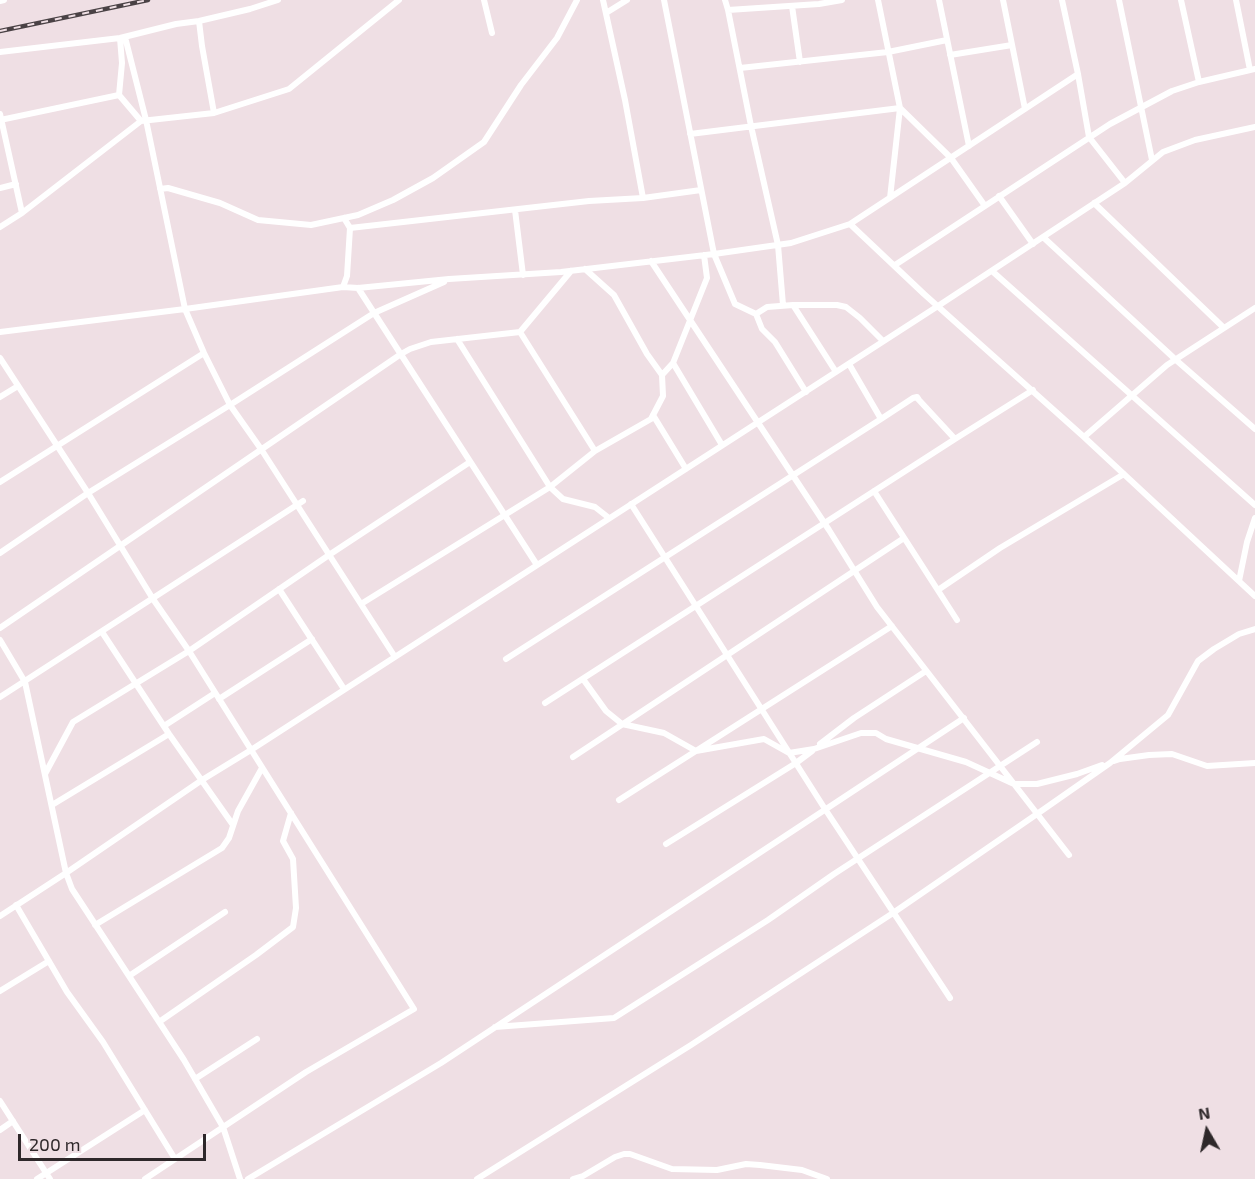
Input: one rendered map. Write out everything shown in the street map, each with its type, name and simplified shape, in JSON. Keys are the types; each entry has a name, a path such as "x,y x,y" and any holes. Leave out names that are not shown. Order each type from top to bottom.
{"street":[{"path":"0,52 122,37 250,9 278,0"},
{"path":"0,227 22,213 143,120 214,113 289,89 399,0"},
{"path":"484,0 492,33"},
{"path":"160,189 168,188 220,203 258,220 311,225 358,215 393,200 433,178 484,142 521,85 557,38 577,0"},
{"path":"603,0 626,100 644,198"},
{"path":"606,13 627,0"},
{"path":"664,0 714,254 735,304 756,314 762,329 775,342 806,392"},
{"path":"725,0 778,245 783,305"},
{"path":"728,10 819,4 842,0"},
{"path":"878,0 900,108 890,198"},
{"path":"939,0 969,146"},
{"path":"1003,0 1025,109"},
{"path":"1062,0 1089,137 1125,183"},
{"path":"1119,0 1152,160"},
{"path":"1180,0 1199,82"},
{"path":"895,265 1110,124 1172,91 1252,69 1236,0"},
{"path":"792,6 800,62"},
{"path":"199,21 214,113"},
{"path":"122,37 119,95 143,120"},
{"path":"122,37 160,189 185,309 204,353 230,405 261,449 395,657"},
{"path":"740,68 888,52 947,40"},
{"path":"950,55 1012,45"},
{"path":"0,332 343,287 358,288 571,271 791,243 850,224 1078,74"},
{"path":"22,213 0,118 119,95"},
{"path":"690,134 900,108"},
{"path":"900,108 951,158 985,206"},
{"path":"0,916 202,780 992,271 1125,183 1164,152 1195,140 1255,127"},
{"path":"0,188 16,184"},
{"path":"350,228 589,201 644,198 701,190"},
{"path":"999,196 1033,244"},
{"path":"1094,203 1224,328"},
{"path":"515,210 523,275"},
{"path":"343,287 347,276 350,228 344,218"},
{"path":"850,224 1255,596"},
{"path":"1043,237 1176,360 1255,429"},
{"path":"662,375 673,363 707,278 704,255"},
{"path":"651,261 825,523 877,607 1069,855"},
{"path":"361,604 550,487 595,451 651,419 663,396 662,375 647,354 614,295 585,269"},
{"path":"0,628 401,354 431,342 520,332 571,271"},
{"path":"992,271 1255,505"},
{"path":"0,553 88,493 374,313 449,279"},
{"path":"358,288 537,565"},
{"path":"756,314 767,307 783,305 837,305 846,307 883,341"},
{"path":"793,305 836,372"},
{"path":"1084,437 1167,365 1252,310 1255,319"},
{"path":"520,332 595,451"},
{"path":"458,339 550,487 563,499 596,507 609,518"},
{"path":"0,482 204,353"},
{"path":"0,358 189,651 414,1009 306,1072 145,1179"},
{"path":"673,363 722,446"},
{"path":"849,364 881,419"},
{"path":"0,397 18,386"},
{"path":"545,703 1033,390"},
{"path":"506,659 913,398 917,397 955,439"},
{"path":"653,415 686,469"},
{"path":"45,774 73,722 189,651 470,462"},
{"path":"938,590 1000,548 1124,474"},
{"path":"874,491 957,620"},
{"path":"0,698 303,501"},
{"path":"631,504 857,859 950,998"},
{"path":"1239,581 1247,542 1255,518"},
{"path":"573,757 904,538"},
{"path":"279,589 345,689"},
{"path":"619,800 892,626"},
{"path":"477,1179 681,1051 893,913 1037,814 1110,762 1168,715 1198,661 1239,634 1255,629"},
{"path":"102,632 169,734 233,825"},
{"path":"164,726 312,639"},
{"path":"0,640 25,682 66,873 72,889 159,1022 223,1127 240,1179"},
{"path":"666,844 796,763 854,718 926,671"},
{"path":"583,679 606,711 622,724 664,733 696,751 764,739 789,753 814,749 861,733 876,733 886,739 966,762 1014,784 1037,784 1077,774 1120,759 1172,754 1207,766 1255,763"},
{"path":"248,1179 441,1063 964,718"},
{"path":"52,805 169,734"},
{"path":"494,1028 614,1018 768,920 1037,742"},
{"path":"95,925 222,848 229,838 238,811 262,768"},
{"path":"159,1022 256,955 292,927 296,908 293,859 283,841 291,813"},
{"path":"16,905 67,992 103,1042 175,1159"},
{"path":"129,976 225,912"},
{"path":"0,992 49,961"},
{"path":"195,1079 257,1039"},
{"path":"0,1101 48,1176"},
{"path":"37,1179 48,1176 145,1110"},
{"path":"0,1130 13,1121"},
{"path":"573,1179 624,1154 672,1169 717,1170 746,1164 802,1170 828,1179"}],"railway":[{"path":"0,31 148,0"}]}
